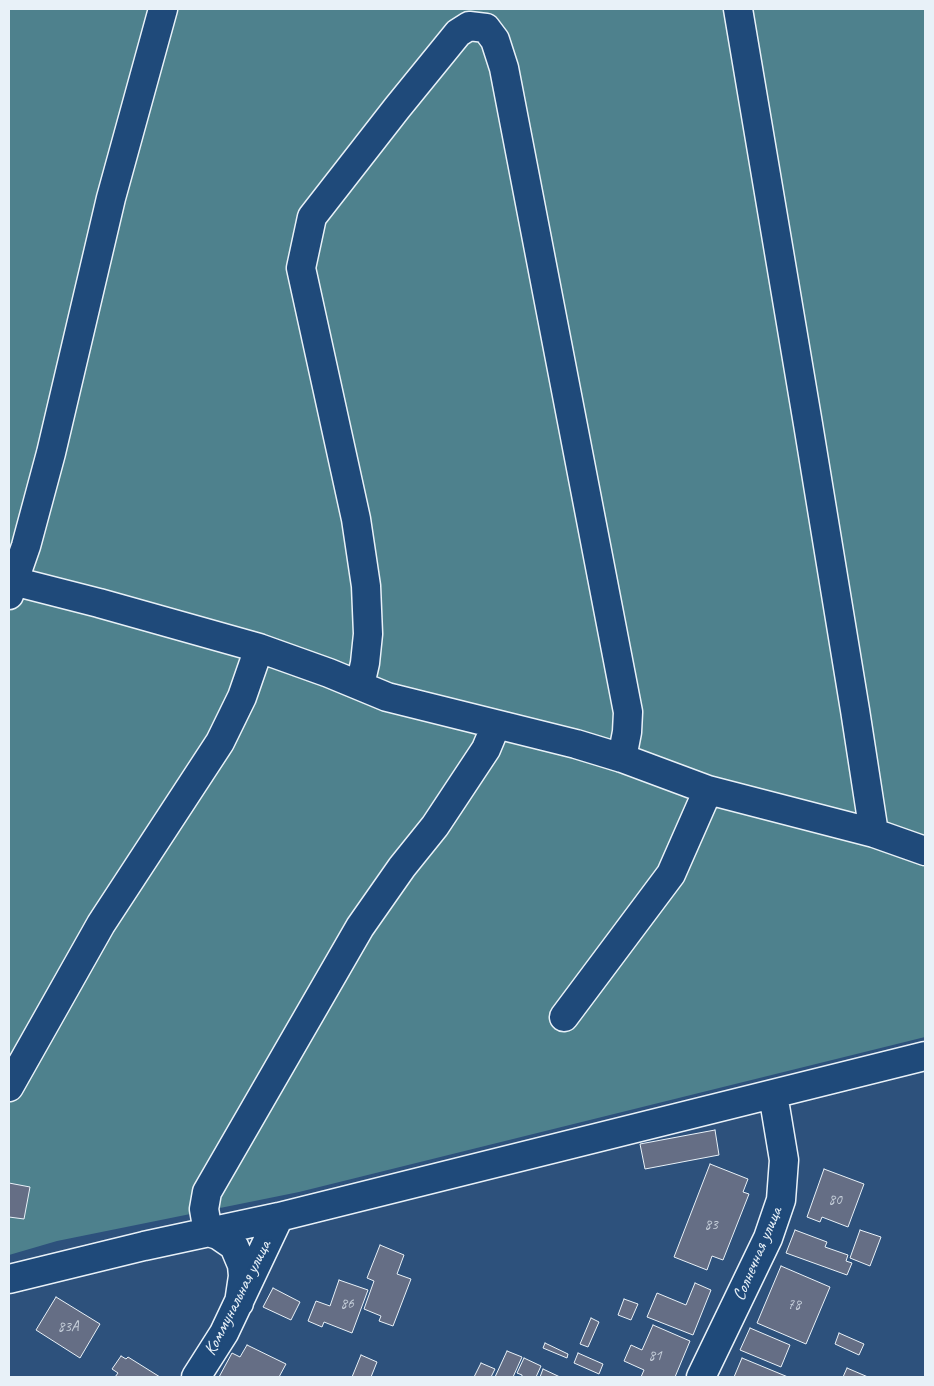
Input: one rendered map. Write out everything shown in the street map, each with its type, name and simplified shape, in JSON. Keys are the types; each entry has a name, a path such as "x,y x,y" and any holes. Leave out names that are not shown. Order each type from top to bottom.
{"street":[{"path":"163,9 111,198 51,453 26,546 10,586 100,603 259,648 387,697 576,744 622,758 708,790 874,833 925,851"},
{"path":"738,9 820,493 874,833"},
{"path":"360,686 368,634 366,586 356,519 302,268 308,234 312,217 458,33 469,26 486,28 495,40 504,68 628,712 627,732 622,758"},
{"path":"9,1087 101,924 220,742 242,697 259,648"},
{"path":"208,1232 204,1209 207,1192 360,927 435,826 486,749 496,725"},
{"path":"564,1018 671,874 708,790"},
{"path":"9,1279 144,1246 279,1217 925,1056"},
{"name":"Солнечная улица","path":"701,1377 768,1238 781,1200 784,1160 773,1094"},
{"name":"Коммунальная улица","path":"196,1377 224,1333 279,1217"},
{"path":"208,1232 227,1240 234,1246 239,1256 243,1276 239,1303"}],"green space":[{"path":"9,9 925,9 925,1037 299,1192 57,1241 9,1255"}],"building":[{"path":"715,1130 719,1155 645,1169 640,1144"},
{"path":"710,1164 748,1179 743,1192 749,1194 723,1260 712,1256 707,1270 674,1257"},
{"path":"824,1169 864,1184 848,1227 822,1217 820,1222 807,1217"},
{"path":"9,1183 30,1187 24,1219 9,1217"},
{"path":"795,1230 827,1242 825,1247 848,1255 846,1261 852,1263 847,1275 786,1253"},
{"path":"860,1230 881,1237 870,1266 850,1258"},
{"path":"380,1245 404,1255 397,1274 411,1279 393,1326 379,1321 381,1316 364,1309 374,1281 367,1278"},
{"path":"781,1266 830,1287 806,1344 757,1323"},
{"path":"339,1280 368,1290 352,1333 324,1322 322,1327 308,1321 316,1301 330,1306"},
{"path":"695,1283 711,1290 693,1335 647,1317 657,1293 686,1305"},
{"path":"273,1288 300,1302 291,1320 263,1307"},
{"path":"56,1297 100,1324 80,1358 36,1330"},
{"path":"624,1299 638,1304 631,1320 618,1315"},
{"path":"591,1318 599,1322 588,1347 580,1344"},
{"path":"653,1325 690,1341 675,1377 641,1377 644,1370 624,1361 631,1345 642,1350"},
{"path":"750,1328 790,1345 781,1367 740,1350"},
{"path":"839,1333 864,1344 859,1355 835,1344"},
{"path":"545,1343 568,1354 567,1358 543,1348"},
{"path":"247,1345 286,1364 279,1377 219,1377 232,1353 240,1357"},
{"path":"507,1351 522,1357 513,1377 495,1377"},
{"path":"578,1353 603,1364 599,1374 574,1363"},
{"path":"361,1355 377,1362 371,1377 352,1377"},
{"path":"121,1356 126,1359 128,1357 160,1377 115,1377 118,1373 112,1369"},
{"path":"524,1358 541,1366 536,1377 522,1377 522,1375 517,1373"},
{"path":"742,1358 788,1377 734,1377"},
{"path":"481,1363 495,1369 491,1377 474,1377"},
{"path":"847,1368 868,1377 843,1377"},
{"path":"543,1369 560,1377 540,1377"}]}
